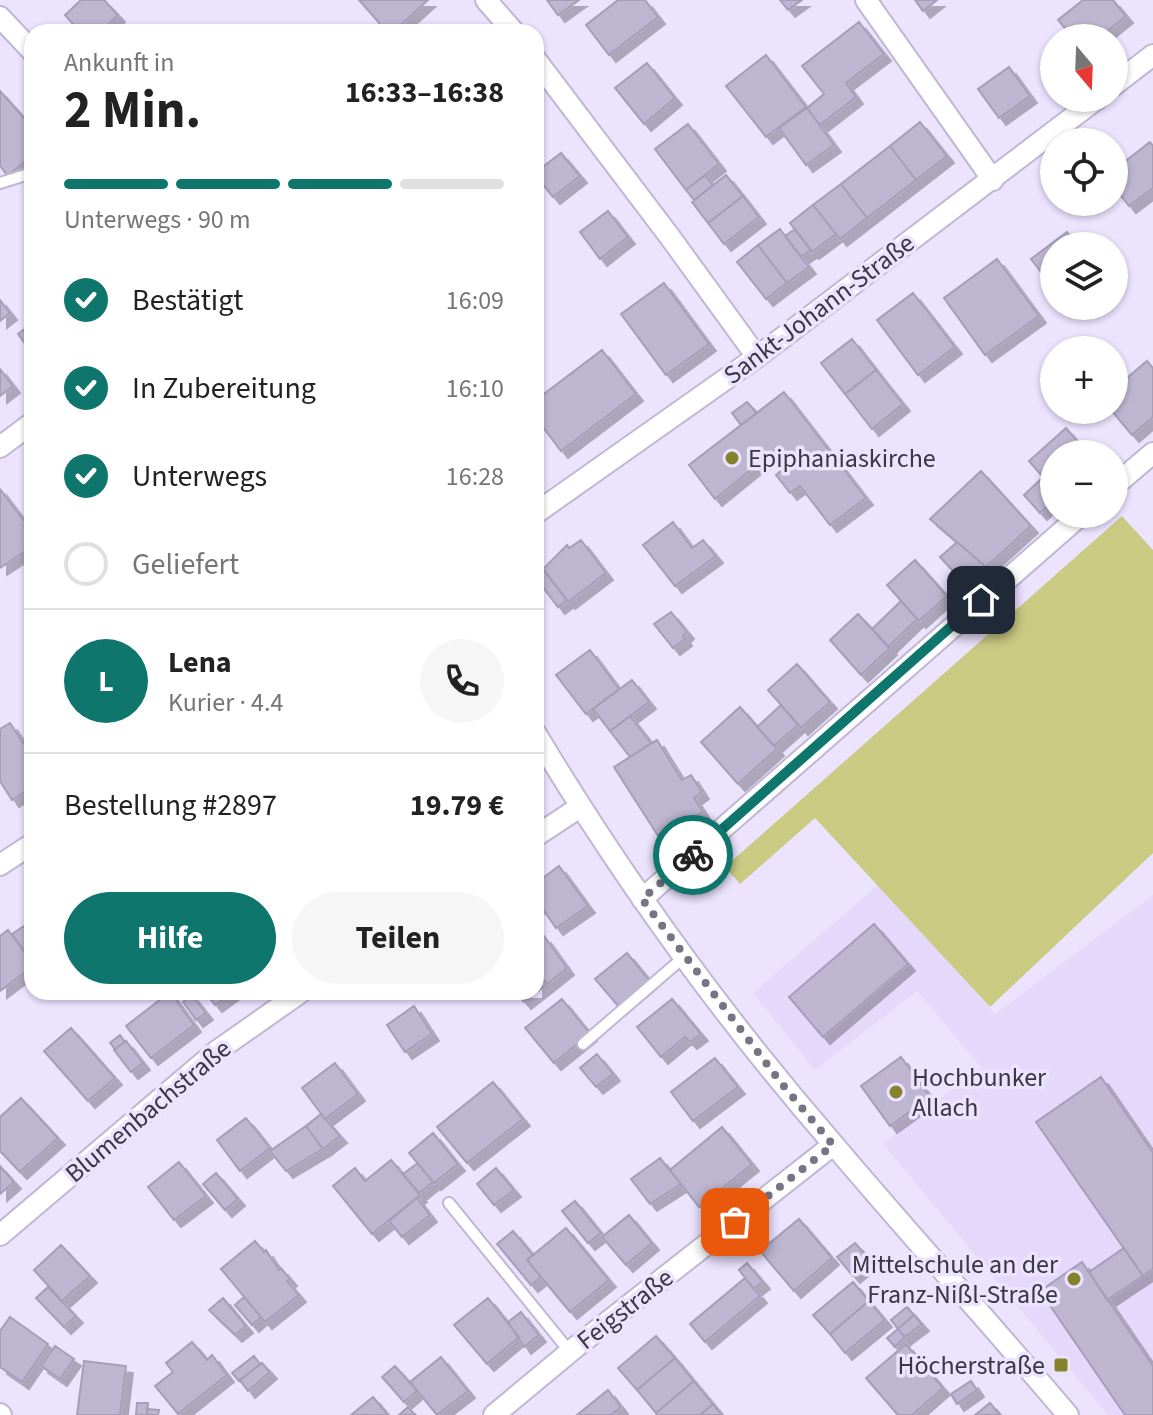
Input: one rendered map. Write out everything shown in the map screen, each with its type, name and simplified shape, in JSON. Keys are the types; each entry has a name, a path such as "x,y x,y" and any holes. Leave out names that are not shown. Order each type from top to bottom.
{"street":[{"path":"486,0 507,24"},
{"path":"866,0 993,180"},
{"path":"0,17 24,42"},
{"path":"1128,74 1153,55"},
{"path":"544,71 757,357"},
{"name":"Sankt-Johann-Straße","path":"544,507 757,357 1080,112"},
{"path":"0,447 24,429"},
{"path":"1128,474 1153,453"},
{"path":"642,899 1066,528"},
{"path":"544,747 580,807 684,957 833,1145 1068,1415"},
{"path":"544,831 580,807"},
{"path":"0,865 24,849"},
{"name":"Blumenbachstraße","path":"0,1235 217,1051 290,1000"},
{"name":"Feigstraße","path":"494,1415 833,1145"}],"lane":[{"path":"0,183 24,176"},
{"path":"583,1044 684,957"},
{"path":"449,1203 570,1352"}],"shaded area":[{"path":"1128,523 1153,550 1153,853 990,1007 815,818 740,884 725,867 1108,528 1128,528"},
{"name":"Mittelschule an der Franz-Nißl-Straße","path":"879,884 995,1014 1153,895 1153,1415 1108,1415 883,1144 981,1067 917,991 815,1070 753,993"}],"building":[{"path":"81,0 104,0 118,15 108,24 73,24 65,15"},
{"path":"359,0 428,0 402,24 380,24"},
{"path":"547,0 579,0 558,15"},
{"path":"618,0 645,0 658,17 609,55 586,25"},
{"path":"780,0 802,0 788,10"},
{"path":"915,0 937,0 923,11"},
{"path":"1083,0 1113,0 1126,16 1116,24 1061,24 1058,20"},
{"path":"859,22 884,54 846,83 856,97 820,125 807,108 824,94 802,66"},
{"path":"766,55 806,107 766,137 726,86"},
{"path":"647,63 675,98 644,124 615,88"},
{"path":"1009,67 1030,96 999,118 978,89"},
{"path":"0,91 24,118 24,162 8,176 0,166"},
{"path":"807,108 834,145 806,165 779,128"},
{"path":"920,122 947,156 916,180 890,146"},
{"path":"688,124 719,164 686,190 655,149"},
{"path":"1150,142 1153,146 1153,188 1129,206 1128,205 1128,159"},
{"path":"890,146 916,180 867,218 841,184"},
{"path":"561,153 580,176 553,197 544,186 544,166"},
{"path":"705,175 713,185 694,200 686,190"},
{"path":"726,175 743,196 708,223 692,202"},
{"path":"841,184 867,218 840,239 813,205"},
{"path":"743,196 759,217 724,244 708,223"},
{"path":"813,205 836,234 812,252 790,223"},
{"path":"608,211 628,237 600,259 580,232"},
{"path":"780,229 809,267 787,283 758,245"},
{"path":"795,229 811,250 801,257 785,236"},
{"path":"758,245 787,283 766,299 737,262"},
{"path":"1040,252 1040,271 1031,259"},
{"path":"997,259 1039,316 985,355 944,298"},
{"path":"664,283 709,344 666,375 621,314"},
{"path":"913,293 955,347 918,375 877,320"},
{"path":"0,300 10,313 0,321"},
{"path":"852,339 876,370 845,394 821,363"},
{"path":"602,350 636,394 561,451 544,429 544,394"},
{"path":"1147,361 1153,368 1153,417 1132,435 1123,424 1128,424 1128,377"},
{"path":"0,369 13,386 0,396"},
{"path":"876,370 903,404 872,429 845,394"},
{"name":"Epiphaniaskirche","path":"784,392 866,498 830,525 800,486 790,493 776,475 786,467 774,451 715,499 689,465"},
{"path":"747,402 757,413 741,425 732,413"},
{"path":"1066,428 1076,440 1053,440"},
{"path":"1040,451 1040,474 1029,461"},
{"path":"981,471 1031,526 986,567 930,519"},
{"path":"1040,480 1040,513 1024,495"},
{"path":"0,489 24,520 24,552 0,568"},
{"path":"673,522 692,548 703,540 716,556 675,586 643,545"},
{"path":"581,540 606,573 568,602 544,568 567,545 569,548"},
{"path":"957,542 986,567 966,585 940,557"},
{"path":"915,560 947,596 919,621 887,585"},
{"path":"544,570 567,600 558,607 544,589"},
{"path":"901,601 917,619 888,647 872,629"},
{"path":"671,612 687,632 683,636 685,639 673,648 654,624"},
{"path":"858,614 890,648 861,675 830,640"},
{"path":"590,650 619,689 586,714 556,675"},
{"path":"797,664 830,702 801,728 768,690"},
{"path":"632,680 649,702 610,731 593,709"},
{"path":"781,705 798,725 774,746 757,727"},
{"path":"740,707 777,749 738,784 701,742"},
{"path":"630,716 651,743 630,757 610,731"},
{"path":"10,723 24,744 24,792 12,800 0,781 0,729"},
{"path":"657,740 682,780 691,775 702,792 694,798 703,812 660,839 614,767"},
{"path":"559,866 588,906 556,928 544,911 544,877"},
{"path":"874,924 908,964 823,1037 789,997"},
{"path":"24,926 24,951 12,934"},
{"path":"8,930 24,951 24,973 0,991 0,936"},
{"path":"544,936 567,968 547,984 544,980"},
{"path":"627,953 650,981 619,1007 595,979"},
{"path":"562,999 590,1034 554,1063 525,1028"},
{"path":"672,999 701,1034 690,1042 685,1037 661,1057 637,1027"},
{"path":"160,1000 176,1000 194,1025 151,1058 126,1026"},
{"path":"196,1000 206,1013 196,1020 183,1002"},
{"path":"414,1006 432,1034 405,1052 387,1025"},
{"path":"71,1028 115,1078 88,1101 44,1051"},
{"path":"120,1035 125,1042 115,1049 110,1043"},
{"path":"126,1041 143,1063 131,1072 114,1050"},
{"path":"597,1054 613,1074 596,1087 580,1068"},
{"name":"Hochbunker Allach","path":"901,1057 930,1097 890,1126 861,1086"},
{"path":"715,1058 738,1087 693,1121 671,1092"},
{"path":"335,1063 358,1094 325,1119 302,1088"},
{"path":"1101,1077 1153,1153 1153,1269 1143,1276 1036,1122"},
{"path":"493,1082 523,1119 467,1163 437,1127"},
{"path":"21,1098 58,1138 20,1172 0,1151 0,1117"},
{"path":"321,1114 340,1136 323,1149 306,1126"},
{"path":"246,1118 270,1148 240,1171 217,1140"},
{"path":"306,1126 323,1149 286,1171 270,1151"},
{"path":"722,1127 752,1164 699,1207 670,1170"},
{"path":"433,1133 458,1164 434,1183 409,1153"},
{"path":"660,1158 681,1184 650,1204 631,1179"},
{"path":"391,1160 420,1195 372,1234 333,1186 355,1168 365,1181"},
{"path":"179,1162 206,1196 174,1220 148,1187"},
{"path":"418,1163 433,1182 419,1193 403,1174"},
{"path":"0,1166 14,1182 0,1194"},
{"path":"496,1168 514,1190 494,1205 477,1184"},
{"path":"216,1173 238,1199 225,1210 203,1184"},
{"path":"417,1198 430,1215 402,1237 389,1221"},
{"path":"575,1201 601,1233 588,1243 562,1211"},
{"path":"629,1215 652,1243 626,1265 602,1237"},
{"path":"799,1219 832,1258 794,1291 760,1251"},
{"path":"566,1228 609,1280 570,1312 527,1260"},
{"path":"513,1231 533,1255 527,1260 541,1277 531,1285 497,1244"},
{"path":"255,1241 290,1279 287,1281 299,1295 265,1322 221,1269"},
{"path":"855,1243 871,1261 853,1276 837,1257"},
{"path":"61,1245 90,1276 62,1301 34,1270"},
{"path":"1124,1248 1143,1276 1107,1300 1089,1272"},
{"path":"1082,1262 1153,1366 1153,1415 1125,1415 1040,1291"},
{"path":"747,1263 763,1282 754,1289 739,1270"},
{"path":"745,1278 760,1296 705,1342 690,1324"},
{"path":"853,1282 869,1301 830,1334 813,1315"},
{"path":"48,1287 76,1316 64,1327 36,1298"},
{"path":"244,1297 261,1317 252,1325 235,1305"},
{"path":"223,1298 246,1326 235,1335 209,1310"},
{"path":"488,1298 519,1337 487,1364 454,1325"},
{"path":"869,1301 885,1320 845,1353 830,1334"},
{"path":"907,1307 914,1315 898,1329 891,1320"},
{"path":"521,1312 539,1335 524,1347 508,1322"},
{"path":"914,1315 922,1324 905,1337 898,1329"},
{"path":"10,1317 48,1344 22,1382 0,1367 0,1331"},
{"path":"898,1329 905,1337 895,1347 887,1338"},
{"path":"656,1336 675,1358 637,1390 618,1368"},
{"path":"192,1342 207,1360 212,1355 227,1375 178,1414 155,1386 173,1372 166,1363"},
{"path":"906,1344 943,1388 912,1415 898,1415 866,1378"},
{"path":"55,1346 74,1359 60,1379 41,1366"},
{"path":"254,1356 260,1364 239,1381 232,1373"},
{"path":"441,1357 468,1391 437,1415 410,1382"},
{"path":"675,1358 694,1381 656,1413 637,1390"},
{"path":"84,1361 126,1366 120,1415 77,1415"},
{"path":"262,1363 270,1372 248,1391 240,1380"},
{"path":"395,1366 417,1391 404,1402 382,1377"},
{"path":"694,1381 713,1404 700,1415 657,1415 656,1413"},
{"path":"971,1381 977,1390 957,1404 951,1394"},
{"path":"608,1390 621,1407 611,1415 577,1415"},
{"path":"373,1397 388,1415 351,1415"},
{"path":"137,1403 148,1403 147,1415 136,1415"},
{"path":"990,1403 1000,1415 975,1415"},
{"path":"713,1404 722,1415 700,1415"},
{"path":"408,1407 415,1415 399,1415"},
{"path":"147,1409 159,1410 158,1415 147,1415"}],"way so far":[{"path":"693,855 642,899 782,1084 833,1145 735,1222"}],"place":[{"name":"Epiphaniaskirche","path":"732,458"},
{"name":"Hochbunker Allach","path":"896,1092"},
{"name":"Mittelschule an der Franz-Nißl-Straße","path":"1074,1279"},
{"name":"Höcherstraße","path":"1061,1365"}],"route":[{"path":"693,855 981,600"}]}
